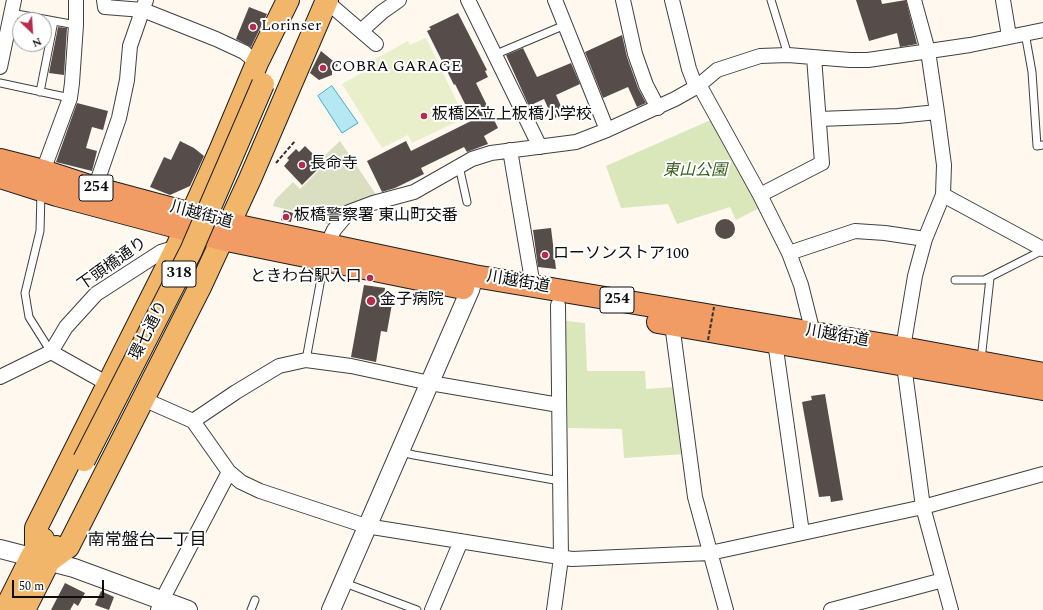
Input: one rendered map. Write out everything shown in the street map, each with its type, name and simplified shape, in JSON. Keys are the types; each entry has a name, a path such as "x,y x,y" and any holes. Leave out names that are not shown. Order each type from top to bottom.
{"highway":[{"name":"川越街道","path":"0,160 42,181 185,230 226,231 472,283 558,304 775,342 904,356 981,362 1043,374"},
{"name":"川越街道","path":"0,177 94,188 185,230"},
{"name":"川越街道","path":"472,283 533,286 813,333 1043,389"}],"main road":[{"path":"288,0 257,62 185,230 36,528 39,556 68,547 201,285 226,231 322,0"},
{"name":"環七通り","path":"5,610 39,556 202,255 268,90 299,0"},
{"name":"環七通り","path":"268,90 322,0"},
{"name":"環七通り","path":"24,610 39,556"}],"street":[{"path":"42,181 70,98 76,25 76,0"},
{"path":"104,0 105,7 144,5 244,52 257,62"},
{"path":"322,0 376,44"},
{"path":"361,31 382,12 399,0"},
{"path":"468,0 540,147"},
{"path":"555,0 607,130"},
{"path":"622,0 635,54 646,85 658,108"},
{"path":"672,0 689,69 694,82 702,90 760,195 789,253 801,285 813,333"},
{"path":"914,0 928,51 938,112 944,165 943,195 925,239 915,276 904,356 923,507 951,610"},
{"path":"1003,0 1009,36"},
{"path":"94,188 119,118 127,80 130,46 144,5"},
{"path":"0,67 3,41 13,7"},
{"path":"326,253 334,230 349,212 373,203 414,192 472,159 491,153 576,142 658,108 698,86 717,70 760,56 788,55 814,58 868,60 970,45 1043,30"},
{"path":"760,195 822,163 814,58"},
{"path":"819,119 898,116 938,112"},
{"path":"510,150 533,286"},
{"path":"943,195 1043,249"},
{"name":"下頭橋通り","path":"51,352 66,327 96,294 161,252 185,230"},
{"path":"789,253 855,231 885,233 925,239"},
{"path":"331,610 472,283"},
{"path":"554,610 561,558 558,304"},
{"path":"672,324 695,497 726,610"},
{"path":"775,342 802,533"},
{"path":"0,377 51,352 108,384"},
{"path":"193,421 236,392 279,366 306,360 351,366 430,383 559,405"},
{"path":"143,399 193,421 229,472 241,482 260,491 366,526 572,559 710,553 923,507 1043,474"},
{"path":"160,605 229,472"},
{"path":"432,610 461,541"},
{"path":"0,549 39,556 74,568 160,605 188,610"},
{"path":"831,610 857,607 943,580"}],"lane":[{"path":"771,0 788,55"},
{"path":"13,7 54,21 76,25"},
{"path":"40,92 54,21"},
{"path":"494,54 565,26"},
{"path":"1025,33 1032,72 1037,146 1043,145"},
{"path":"0,83 70,98"},
{"path":"459,166 467,202"},
{"path":"42,181 40,231 25,293 29,317 51,352"},
{"path":"955,280 984,280 990,278 1043,249"},
{"path":"306,360 326,253"},
{"path":"981,362 990,278"},
{"path":"400,451 414,455 560,481"},
{"path":"342,582 417,610"},
{"path":"251,610 255,600"}],"path":[{"path":"275,164 289,150 295,141"},
{"path":"708,340 714,307"}],"green space":[{"path":"426,38 465,118 412,143 408,135 382,148 342,84 365,71 362,66 408,41 410,45"},
{"name":"東山公園","path":"713,119 761,207 736,220 730,207 677,224 668,204 621,208 606,166"},
{"path":"340,141 379,199 332,227 310,215 273,206 275,200 293,182 300,189 325,164 321,159"},
{"path":"566,321 585,323 587,371 645,371 646,389 675,387 685,454 624,458 622,429 568,428"}],"water":[{"path":"332,86 358,123 342,133 318,96"}],"building":[{"path":"856,0 881,0 882,4 906,0 917,44 900,47 897,33 869,41"},
{"path":"249,7 267,14 251,47 236,39"},
{"path":"458,13 487,70 485,71 488,77 476,83 498,128 484,136 488,144 467,152 464,147 421,168 424,174 395,188 382,192 367,161 406,141 411,151 473,120 427,31 431,29 429,27"},
{"path":"58,27 67,28 64,75 49,73"},
{"path":"622,35 627,57 638,88 646,103 637,107 628,87 603,98 585,52"},
{"path":"523,48 537,77 571,63 580,84 556,95 564,113 553,119 544,99 529,106 506,55"},
{"path":"321,51 338,65 332,71 332,75 319,80 310,73"},
{"path":"77,103 108,111 103,130 92,127 86,148 97,151 92,171 56,162"},
{"path":"180,141 194,148 204,156 190,186 170,195 150,187 164,157 171,160"},
{"path":"305,146 323,164 302,185 284,166 289,160 287,158 296,149 299,152"},
{"path":"284,210 293,213 291,222 281,220"},
{"path":"725,219 732,222 735,229 732,236 725,239 718,236 715,229 718,222"},
{"path":"551,228 556,269 538,267 533,230"},
{"path":"364,285 385,288 384,297 393,298 387,332 381,331 376,362 351,357"},
{"path":"825,394 843,500 831,502 830,496 819,497 802,402 812,400 811,396"},
{"path":"65,583 85,593 78,606 74,603 70,610 51,610"},
{"path":"101,591 114,597 109,610 95,605"}],"place":[{"name":"Lorinser","path":"253,27"},
{"name":"COBRA GARAGE","path":"323,68"},
{"name":"板橋区立上板橋小学校","path":"424,116"},
{"name":"長命寺","path":"302,165"},
{"name":"板橋警察署 東山町交番","path":"286,217"},
{"name":"ローソンストア100","path":"545,255"},
{"name":"ときわ台駅入口","path":"370,278"},
{"name":"金子病院","path":"371,301"}],"district":[{"name":"南常盤台一丁目","path":"147,542"}]}
